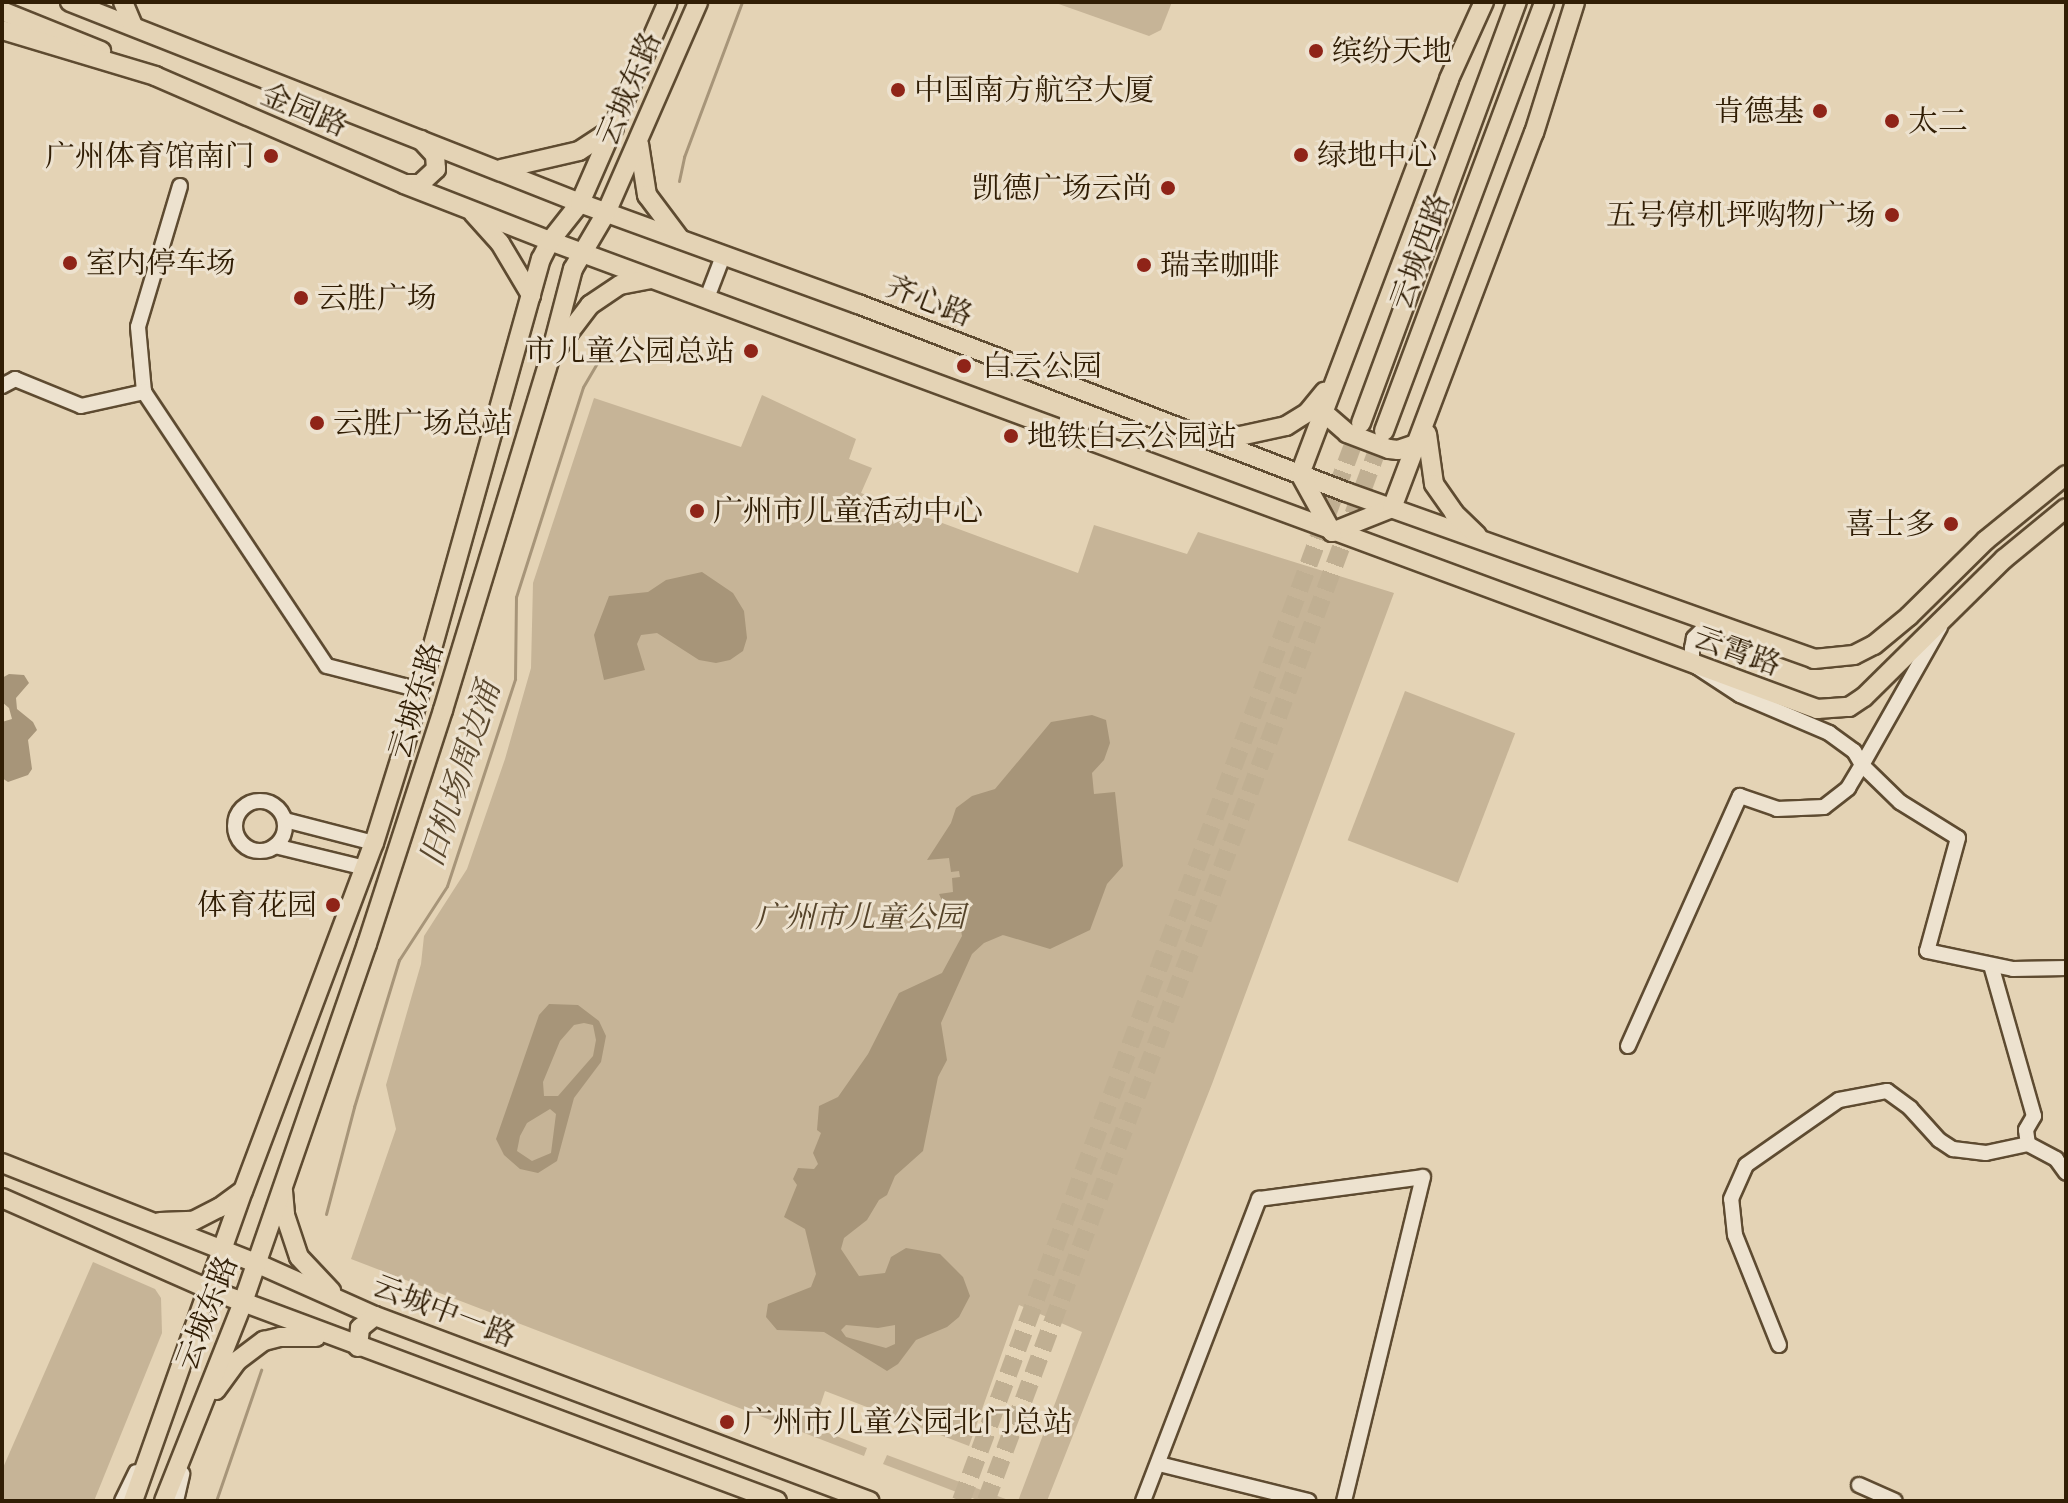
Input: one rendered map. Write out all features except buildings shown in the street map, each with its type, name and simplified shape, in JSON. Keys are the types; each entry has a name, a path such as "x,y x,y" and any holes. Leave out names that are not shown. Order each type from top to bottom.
{"main road":[{"name":"金园路","path":"71,2 580,203"},
{"path":"123,2 133,26"},
{"name":"云城东路","path":"133,1501 243,1191 374,843 531,295 550,241 580,203 668,2"},
{"name":"云城东路","path":"164,1501 243,1302 403,836 550,357 569,280 606,213 698,2"},
{"path":"1332,532 1300,474 1449,79 1484,2"},
{"name":"云城西路","path":"1361,423 1517,2"},
{"name":"云城西路","path":"1384,431 1544,2"},
{"path":"582,252 1332,532 1392,508 1427,423 1534,133 1575,2"},
{"path":"2,11 155,76"},
{"name":"金园路","path":"2,30 155,76 404,184 582,252"},
{"path":"641,66 665,77"},
{"path":"499,169 579,151 616,126"},
{"path":"404,184 420,184 436,169 435,155 417,137"},
{"path":"638,140 647,195 681,241"},
{"name":"齐心路","path":"580,203 858,304 1346,492"},
{"path":"470,210 500,243 531,295"},
{"path":"550,357 590,305 620,285 654,278"},
{"path":"1196,434 1240,436 1286,426 1308,412 1333,381"},
{"path":"1322,411 1347,433 1389,449 1398,450 1418,443"},
{"path":"1427,423 1429,468 1443,499 1479,538 1508,550"},
{"name":"云霄路","path":"1346,492 1708,624 1814,659 1854,655 1893,631 1986,540 2066,475"},
{"name":"云霄路","path":"1332,532 1697,667 1817,709 1835,711 1864,697 2032,533 2066,508"},
{"name":"云城中一路","path":"2,1163 221,1252 256,1263 375,1316 869,1501"},
{"path":"284,1178 285,1215 299,1257 341,1301"},
{"path":"134,1216 168,1224 193,1221 243,1191"},
{"name":"云城中一路","path":"2,1198 208,1289 777,1501"},
{"path":"194,1422 237,1361 264,1341 298,1336 358,1347 362,1323 375,1316"}],"street":[{"path":"180,186 138,327 144,392 327,666 420,690"},
{"path":"707,298 723,256"},
{"path":"2,386 15,379 81,406 144,392"},
{"path":"1628,1046 1740,796 1777,809 1824,807 1848,788 1946,617"},
{"path":"1708,624 1694,638 1692,658 1697,667 1740,695 1829,733 1854,751 1862,765 1900,802 1958,838 1927,951 2013,969 2066,968"},
{"path":"275,846 284,834 285,820 277,808 263,801 250,803 236,818 236,832 244,845 258,851 275,846 365,868"},
{"path":"285,820 374,843"},
{"path":"1991,965 2034,1116 2026,1130 2028,1144"},
{"path":"1779,1345 1735,1235 1731,1199 1746,1165 1839,1100 1872,1091 1887,1091 1910,1108 1939,1140 1953,1149 1986,1153 2028,1144 2056,1159 2066,1173"},
{"path":"1143,1501 1259,1199 1423,1177 1344,1501"},
{"name":"云城东路","path":"122,1501 164,1414"},
{"name":"云城东路","path":"176,1501 194,1422"},
{"path":"1159,1464 1309,1501"},
{"path":"1859,1485 1895,1501"}],"green space":[{"path":"1053,2 1172,2 1161,30 1149,36"},
{"name":"广州市儿童公园","path":"762,395 856,439 849,459 872,468 861,493 1078,573 1094,525 1187,554 1198,532 1394,593 1212,1084 1047,1501 1018,1501 1082,1332 1019,1305 969,1446 825,1391 813,1427 867,1448 864,1456 351,1259 396,1129 386,1085 421,964 424,936 467,869 505,759 531,668 533,583 594,398 741,447"},
{"path":"1405,691 1515,733 1458,883 1348,840"},
{"path":"93,1262 155,1289 161,1298 162,1333 94,1501 2,1501 2,1470"},
{"path":"887,1455 1011,1501 980,1501 883,1464"}],"shaded area":[{"path":"702,572 733,593 744,611 747,638 743,651 730,660 716,663 699,660 657,633 641,635 637,644 645,670 604,680 594,635 609,596 648,592 666,580"},
{"path":"9,674 24,675 29,683 16,698 17,709 33,722 37,730 28,740 32,769 28,775 8,782 2,778 2,722 12,719 9,708 2,702 2,678"},
{"path":"1092,715 1106,720 1110,743 1104,760 1092,773 1094,794 1115,792 1123,866 1107,884 1090,930 1050,949 1003,935 984,943 972,954 941,1023 947,1060 938,1077 923,1151 895,1176 887,1195 879,1200 867,1220 844,1238 841,1249 859,1276 885,1273 891,1257 906,1248 940,1254 963,1277 970,1296 959,1317 947,1327 916,1340 898,1364 887,1371 824,1332 777,1330 766,1317 768,1304 811,1287 816,1274 805,1229 784,1217 797,1185 793,1179 798,1168 814,1169 818,1164 813,1153 821,1133 817,1130 819,1106 838,1097 868,1054 899,993 942,973 962,936 960,924 950,918 939,894 953,892 952,878 960,877 959,871 951,872 949,858 927,860 951,823 956,808 972,796 995,789 1051,722","holes":["846,1325 878,1328 895,1325 895,1344 886,1348 846,1337 841,1330"]},
{"path":"549,1004 578,1005 599,1021 606,1036 601,1062 574,1098 557,1161 538,1173 520,1169 504,1155 496,1139 539,1015","holes":["574,1025 593,1025 596,1040 593,1056 558,1096 544,1096 543,1082 560,1041","550,1109 556,1114 551,1153 532,1161 517,1151 520,1136 527,1123"]}],"waterway":[{"name":"旧机场周边涌","path":"679,181 684,157 742,2"},
{"name":"旧机场周边涌","path":"326,1214 354,1107 399,960 447,886 515,679 516,597 583,387 610,341"},
{"name":"旧机场周边涌","path":"216,1501 261,1370"}],"tunnel":[{"path":"961,1501 1361,423"},
{"path":"986,1501 1384,432"}],"place":[{"name":"缤纷天地","path":"1316,51"},
{"name":"中国南方航空大厦","path":"898,90"},
{"name":"肯德基","path":"1820,111"},
{"name":"太二","path":"1892,121"},
{"name":"绿地中心","path":"1301,155"},
{"name":"广州体育馆南门","path":"271,156"},
{"name":"凯德广场云尚","path":"1168,188"},
{"name":"五号停机坪购物广场","path":"1892,215"},
{"name":"室内停车场","path":"70,263"},
{"name":"瑞幸咖啡","path":"1144,265"},
{"name":"云胜广场","path":"301,298"},
{"name":"市儿童公园总站","path":"751,351"},
{"name":"白云公园","path":"964,366"},
{"name":"云胜广场总站","path":"317,423"},
{"name":"地铁白云公园站","path":"1011,436"},
{"name":"广州市儿童活动中心","path":"697,511"},
{"name":"喜士多","path":"1951,524"},
{"name":"体育花园","path":"333,905"},
{"name":"广州市儿童公园北门总站","path":"727,1422"}]}
